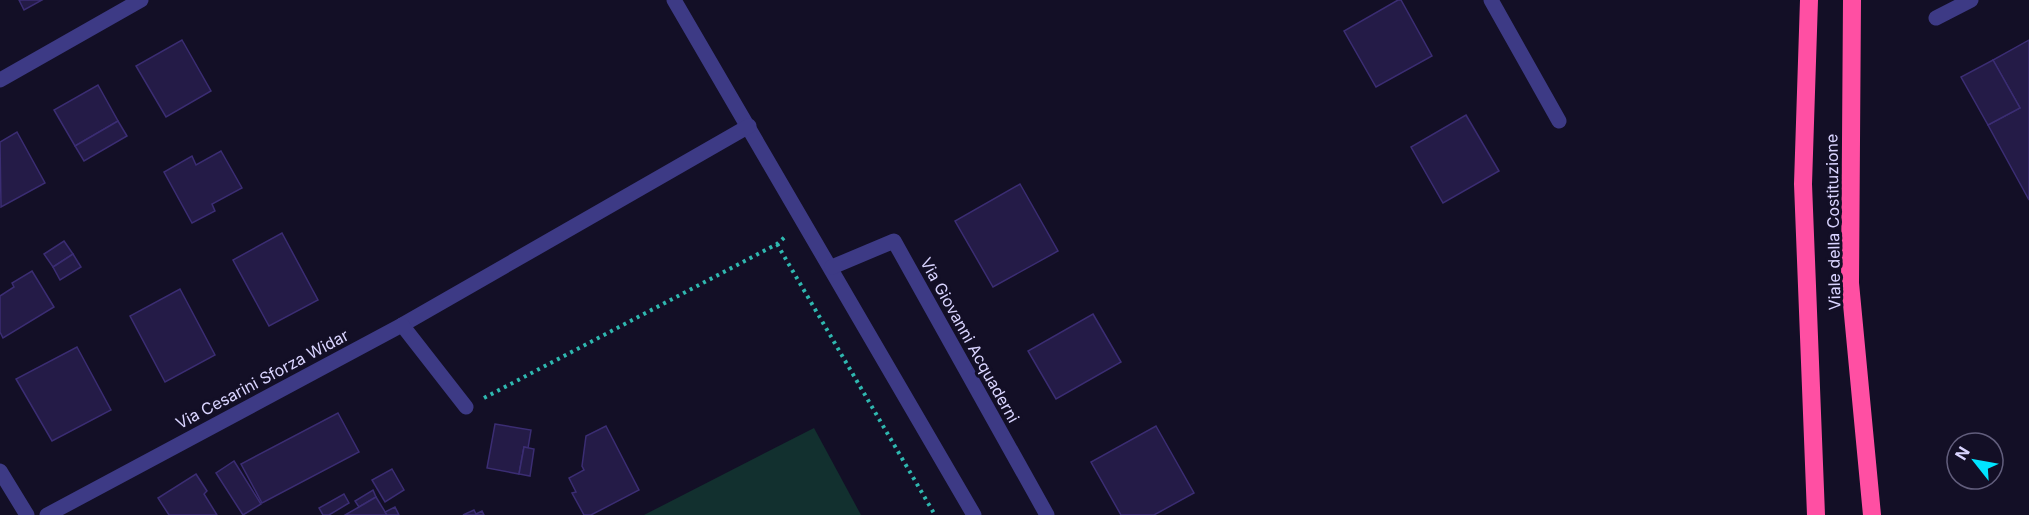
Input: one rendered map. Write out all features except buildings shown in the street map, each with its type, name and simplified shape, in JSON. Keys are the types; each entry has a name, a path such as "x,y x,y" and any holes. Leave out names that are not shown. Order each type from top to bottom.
{"highway":[{"name":"Viale della Costituzione","path":"1809,0 1803,184 1816,515"},
{"name":"Viale della Costituzione","path":"1852,0 1850,283 1872,515"}],"street":[{"path":"0,80 141,0"},
{"path":"675,0 805,219 974,515"},
{"path":"1491,0 1559,121"},
{"path":"1936,18 1971,0"},
{"name":"Via Cesarini Sforza Widar","path":"47,515 402,325 749,126"},
{"name":"Via Giovanni Acquaderni","path":"832,267 894,242 1047,515"},
{"path":"402,325 466,407"},
{"path":"0,471 27,515"}],"path":[{"path":"466,407 777,244 805,219"},
{"path":"777,244 935,515"}],"green space":[{"path":"814,428 861,515 644,515"}]}
